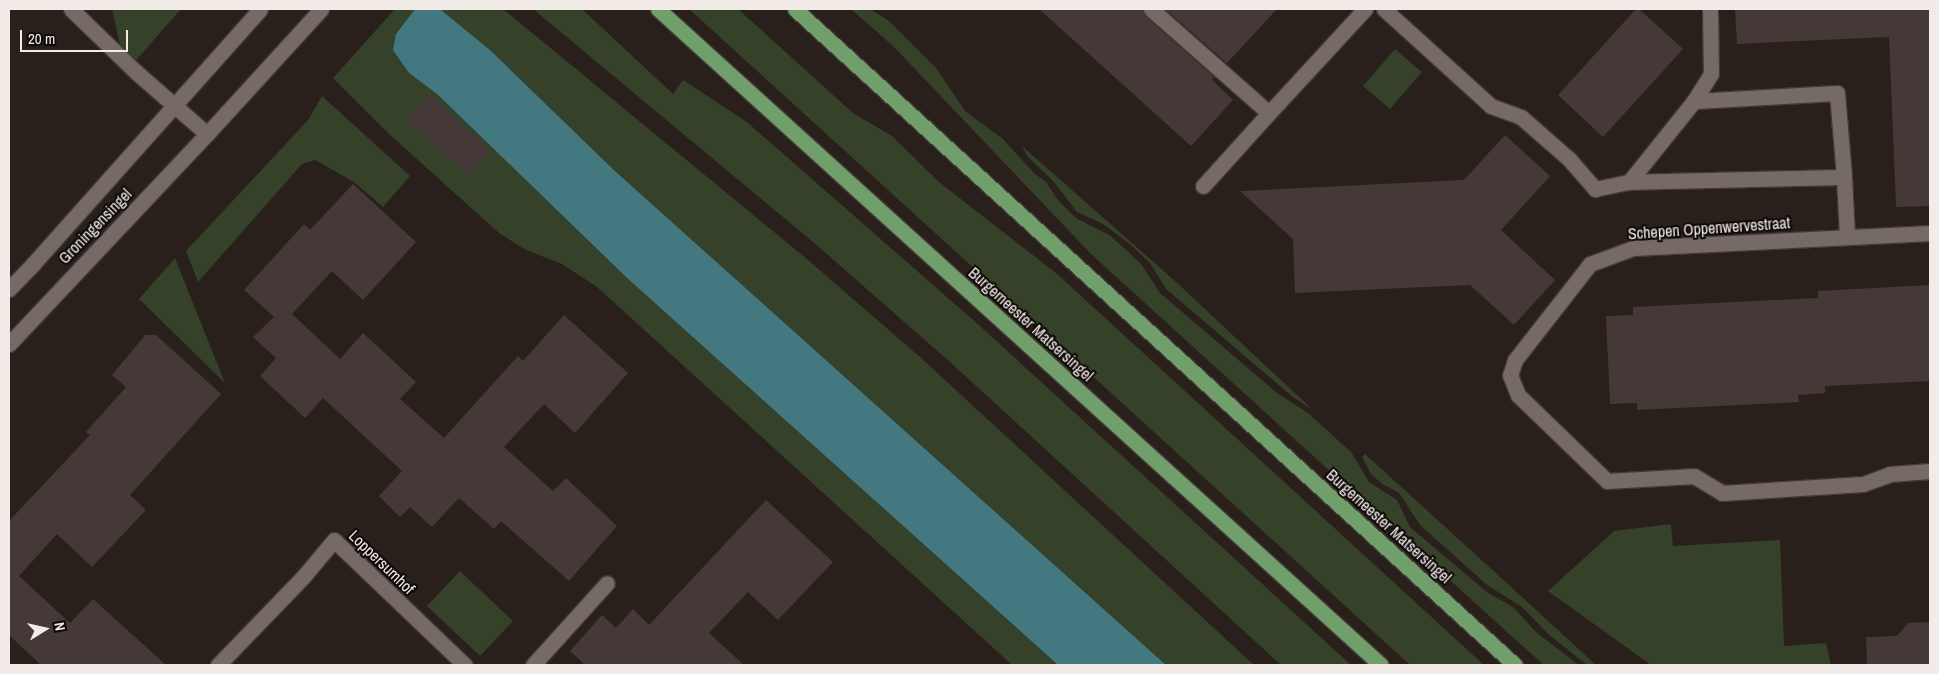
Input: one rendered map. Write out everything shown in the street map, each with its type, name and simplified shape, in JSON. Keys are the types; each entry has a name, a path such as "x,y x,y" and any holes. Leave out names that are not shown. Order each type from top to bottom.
{"main road":[{"name":"Burgemeester Matsersingel","path":"658,9 1381,665"},
{"name":"Burgemeester Matsersingel","path":"795,9 1515,665"}],"street":[{"path":"71,9 136,72 208,134"},
{"name":"Groningensingel","path":"9,289 260,9"},
{"name":"Groningensingel","path":"9,344 208,134 321,9"},
{"path":"1152,9 1269,113"},
{"path":"1204,186 1365,9"},
{"path":"1384,9 1491,106 1521,118 1569,159 1595,189 1630,182 1844,177"},
{"path":"1630,182 1694,101 1711,74 1710,9"},
{"path":"1694,101 1836,93 1844,177 1847,236"},
{"name":"Schepen Oppenwervestraat","path":"1930,233 1633,248 1590,264 1515,360 1510,375 1518,395 1607,481 1694,476 1722,493 1864,484 1890,474 1930,471"},
{"name":"Loppersumhof","path":"218,665 303,577 334,540 465,665"},
{"path":"533,665 608,583"}],"green space":[{"path":"112,9 181,9 131,66 122,54"},
{"path":"395,9 415,9 396,34 409,73 437,94 627,278 1058,665 1012,665 597,287 562,264 526,250 499,233 389,134 333,78"},
{"path":"440,9 503,9 807,259 920,357 1254,665 1166,665 615,171 490,50"},
{"path":"533,9 582,9 673,94 683,80 747,122 980,326 1351,665 1281,665 950,362 813,242"},
{"path":"689,9 738,9 853,113 892,136 939,182 1056,273 1484,665 1410,665"},
{"path":"851,9 870,9 888,20 936,68 965,111 1003,139 1034,173 1046,182 1057,199 1076,218 1111,236 1141,264 1160,293 1277,393 1308,413 1351,452 1369,482 1397,500 1410,527 1488,593 1513,607 1537,633 1579,665 1544,665 1518,642 1091,254 894,47"},
{"path":"1395,49 1422,72 1390,109 1363,86"},
{"path":"322,96 410,176 383,207 354,182 315,160 302,164 198,282 186,251 308,120"},
{"path":"1022,146 1175,281 1313,410 1293,397 1166,289 1150,263 1131,245 1103,224 1077,212 1054,182 1027,156"},
{"path":"175,258 225,383 139,299"},
{"path":"1365,454 1596,665 1587,665 1548,634 1522,607 1487,585 1420,525 1399,493 1381,483 1371,474 1362,457"},
{"path":"1671,524 1673,546 1780,540 1784,646 1826,643 1831,665 1651,665 1548,591 1614,531"},
{"path":"460,571 513,621 480,656 427,606"}],"water":[{"path":"415,9 440,9 490,50 615,171 1166,665 1058,665 627,278 437,94 409,73 393,50 396,34"}],"building":[{"path":"1039,9 1142,9 1145,16 1214,77 1212,80 1233,100 1191,146"},
{"path":"1165,9 1277,9 1227,63"},
{"path":"1636,9 1639,9 1683,49 1603,137 1558,95"},
{"path":"1735,9 1930,9 1930,206 1896,207 1889,37 1737,44"},
{"path":"429,94 491,152 469,176 406,119"},
{"path":"1505,135 1550,176 1501,230 1555,280 1514,325 1470,285 1295,293 1293,239 1240,191 1464,180"},
{"path":"353,184 416,242 363,300 332,271 292,314 340,359 363,333 416,382 400,399 444,438 518,356 523,361 564,315 628,373 575,433 544,404 504,447 553,491 566,478 617,526 569,581 501,521 494,529 459,498 432,527 410,507 400,517 379,496 402,471 323,398 305,418 260,376 276,358 253,337 274,317 244,290 304,224 310,230"},
{"path":"1930,285 1930,381 1825,386 1825,393 1798,395 1799,402 1637,410 1637,403 1610,404 1606,316 1633,315 1633,307 1818,298 1818,291"},
{"path":"145,335 156,335 221,394 130,495 146,510 92,567 57,534 19,576 70,623 93,599 166,665 41,665 9,635 9,521 90,435 86,432 126,387 112,375"},
{"path":"766,500 833,562 778,620 748,592 709,633 744,665 585,665 570,651 602,615 616,628 633,609 649,625"},
{"path":"1930,622 1930,665 1867,665 1866,637 1897,636 1908,623"}]}
